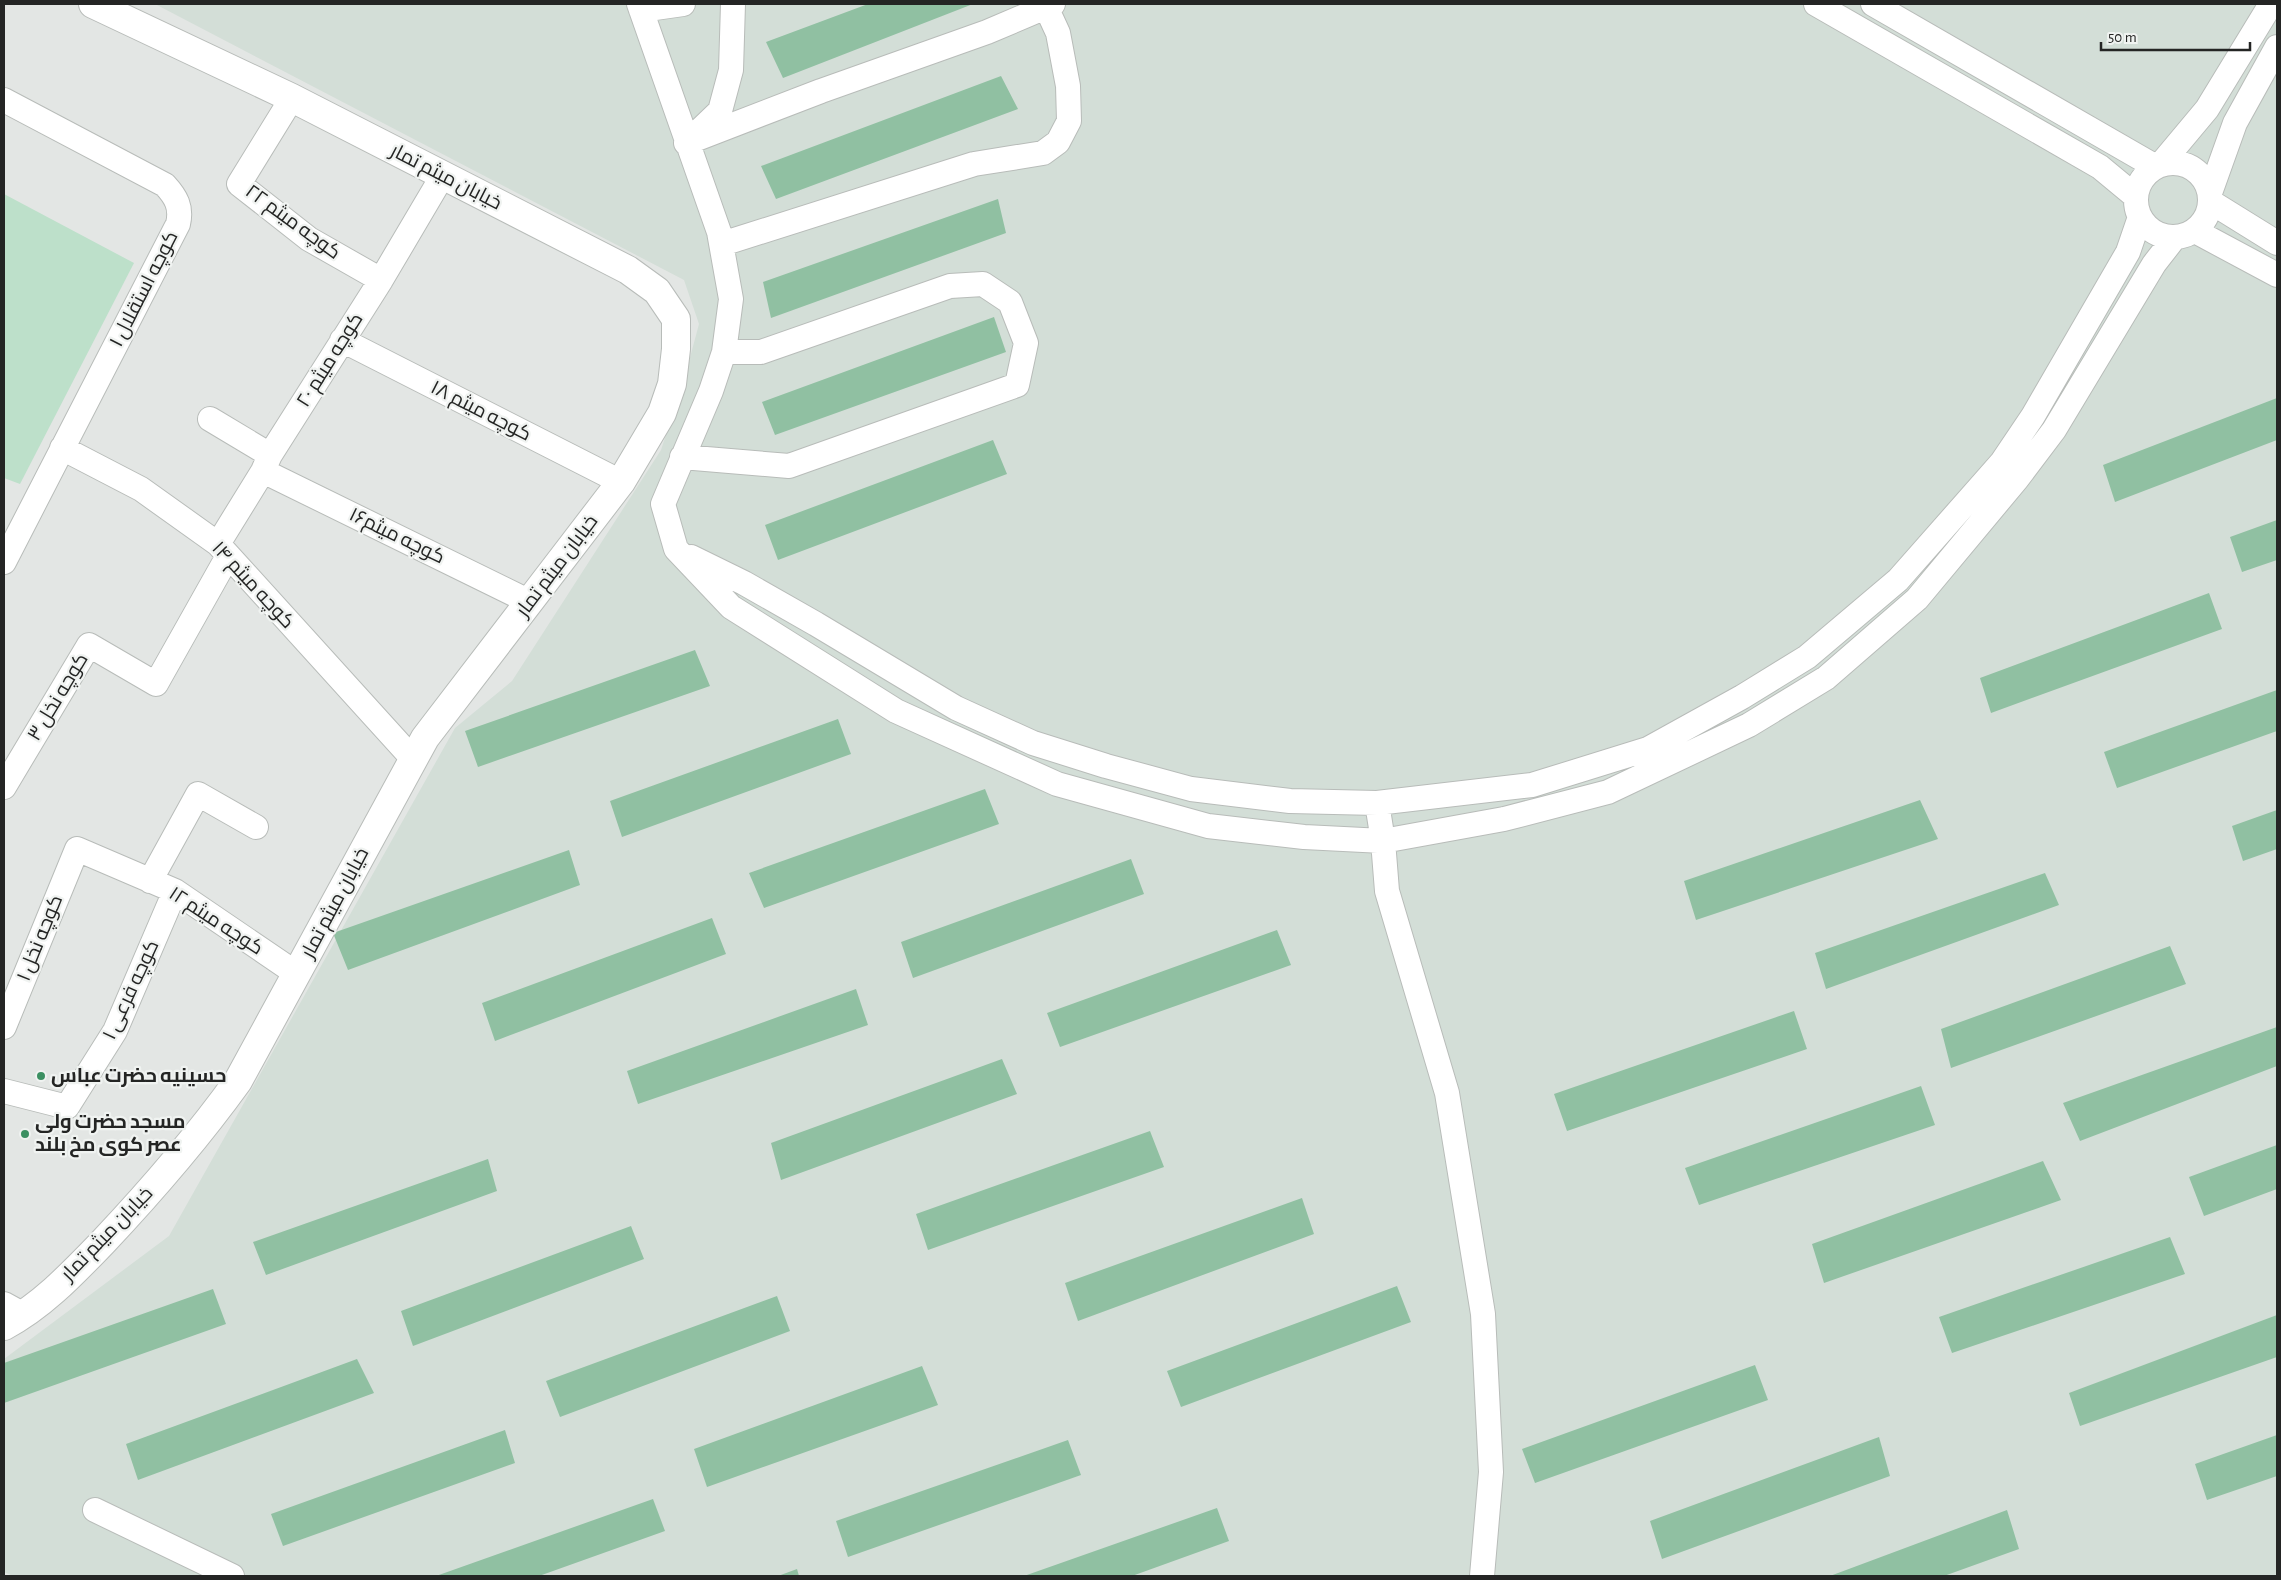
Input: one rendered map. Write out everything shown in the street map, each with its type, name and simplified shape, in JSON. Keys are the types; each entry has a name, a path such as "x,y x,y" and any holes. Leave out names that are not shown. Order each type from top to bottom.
{"street":[{"name":"خیابان میثم تمار","path":"11,1315 77,1268 124,1220 209,1122 238,1081 425,738 621,482 662,413 672,384 676,349 676,319 657,291 628,270 292,98 93,4"},
{"path":"683,4 640,7 722,244 732,300 724,352 711,391 664,504 676,549 731,607 896,711 1057,784 1208,826 1304,837 1384,841 1504,818 1608,792 1749,726 1826,678 1917,599 2017,480 2054,430 2154,264 2185,234 2206,218 2210,198 2235,123 2277,47"},
{"path":"686,143 720,110 731,70 733,4"},
{"path":"1816,4 2100,167 2138,206 2154,232 2185,234 2277,275"},
{"path":"1873,4 2158,166 2182,163 2200,174 2210,198 2277,243"},
{"path":"676,549 752,588 956,708 1033,743 1106,766 1192,789 1290,801 1377,803 1532,784 1648,748 1742,697 1807,657 1898,580 2002,462 2033,416 2128,252 2143,176 2158,166 2207,109 2270,4"},
{"path":"686,143 821,91 987,32 1049,5 1058,33 1068,86 1069,121 1058,142 1043,153 974,164 722,244"},
{"name":"کوچه میثم ۲۲","path":"292,98 239,184 309,239 381,280"},
{"name":"کوچه استقلال ۱","path":"4,100 165,184 175,196 180,215 174,233 5,557"},
{"name":"کوچه میثم ۲۰","path":"223,550 267,463 381,280 443,175"},
{"path":"682,457 789,466 1017,385 1026,343 1010,302 983,284 950,286 761,352 724,352"},
{"name":"کوچه میثم ۱۸","path":"342,340 621,482"},
{"path":"2033,416 2054,430"},
{"name":"کوچه میثم۱۶","path":"210,419 267,463 530,602"},
{"name":"کوچه میثم ۱۴","path":"62,448 141,488 223,550 413,760"},
{"name":"کوچه نخل ۳","path":"4,787 89,646 156,684 223,550"},
{"path":"1807,657 1826,678"},
{"path":"150,881 198,794 256,827"},
{"path":"1377,803 1384,841 1388,891 1447,1093 1482,1314 1491,1472 1482,1576"},
{"name":"کوچه میثم ۱۲","path":"77,849 176,891 296,974"},
{"name":"کوچه نخل ۱","path":"4,1026 77,849"},
{"name":"کوچه فرعی ۱","path":"4,1091 67,1107 115,1031 176,891"},
{"path":"95,1510 232,1576"}],"shaded area":[{"path":"155,4 2277,4 2277,1576 13,1576 4,1572 4,1359 169,1236 455,728 512,681 661,450 684,380 699,324 684,280"}],"green space":[{"path":"4,194 134,263 20,484 4,478"}],"building":[{"path":"868,4 973,4 783,78 766,42"},
{"path":"1001,76 1018,109 776,199 761,166"},
{"path":"998,199 1006,233 771,318 763,282"},
{"path":"994,317 1006,352 775,435 762,402"},
{"path":"2277,398 2277,440 2115,502 2103,465"},
{"path":"993,440 1007,474 778,560 765,525"},
{"path":"2277,520 2277,560 2242,572 2230,537"},
{"path":"2209,593 2222,629 1991,713 1980,678"},
{"path":"695,650 710,686 478,767 465,731"},
{"path":"2277,690 2277,731 2117,788 2104,752"},
{"path":"838,719 851,754 622,837 610,801"},
{"path":"985,789 999,824 764,908 749,873"},
{"path":"1920,800 1938,839 1696,920 1684,881"},
{"path":"2277,810 2277,849 2243,861 2232,826"},
{"path":"569,850 580,885 348,970 333,933"},
{"path":"1131,859 1144,894 913,978 901,942"},
{"path":"2045,873 2059,905 1826,989 1815,953"},
{"path":"712,918 726,954 495,1041 482,1003"},
{"path":"1277,930 1291,965 1060,1047 1047,1013"},
{"path":"2170,946 2186,984 1951,1068 1941,1029"},
{"path":"856,989 868,1025 638,1104 627,1071"},
{"path":"1794,1011 1807,1049 1567,1131 1554,1094"},
{"path":"2277,1027 2277,1066 2080,1141 2063,1103"},
{"path":"1002,1059 1017,1094 781,1180 771,1143"},
{"path":"1921,1086 1935,1125 1699,1205 1685,1168"},
{"path":"1150,1131 1164,1167 928,1250 916,1214"},
{"path":"2277,1145 2277,1189 2204,1216 2189,1177"},
{"path":"488,1159 497,1191 266,1275 253,1242"},
{"path":"2043,1161 2061,1200 1824,1283 1812,1244"},
{"path":"1302,1198 1314,1234 1078,1321 1065,1283"},
{"path":"631,1226 644,1259 413,1346 401,1311"},
{"path":"2170,1237 2185,1274 1952,1353 1939,1317"},
{"path":"1397,1286 1411,1322 1181,1407 1167,1371"},
{"path":"213,1289 226,1324 4,1403 4,1363"},
{"path":"777,1296 790,1331 560,1417 546,1381"},
{"path":"2277,1315 2277,1357 2080,1426 2069,1393"},
{"path":"357,1359 374,1393 138,1480 126,1444"},
{"path":"1755,1365 1768,1400 1535,1483 1522,1449"},
{"path":"922,1366 938,1405 707,1487 694,1449"},
{"path":"505,1430 515,1463 283,1546 271,1514"},
{"path":"2277,1435 2277,1476 2207,1500 2195,1464"},
{"path":"1879,1437 1890,1476 1662,1559 1650,1521"},
{"path":"1068,1440 1081,1475 848,1557 836,1521"},
{"path":"653,1499 665,1531 539,1576 436,1576"},
{"path":"1217,1508 1229,1541 1132,1576 1024,1576"},
{"path":"2007,1510 2019,1549 1944,1576 1830,1576"},
{"path":"797,1569 799,1576 778,1576"}],"place":[{"name":"حسینیه حضرت عباس","path":"41,1076"},
{"name":"مسجد حضرت ولی عصر کوی مخ بلند","path":"25,1134"}]}
